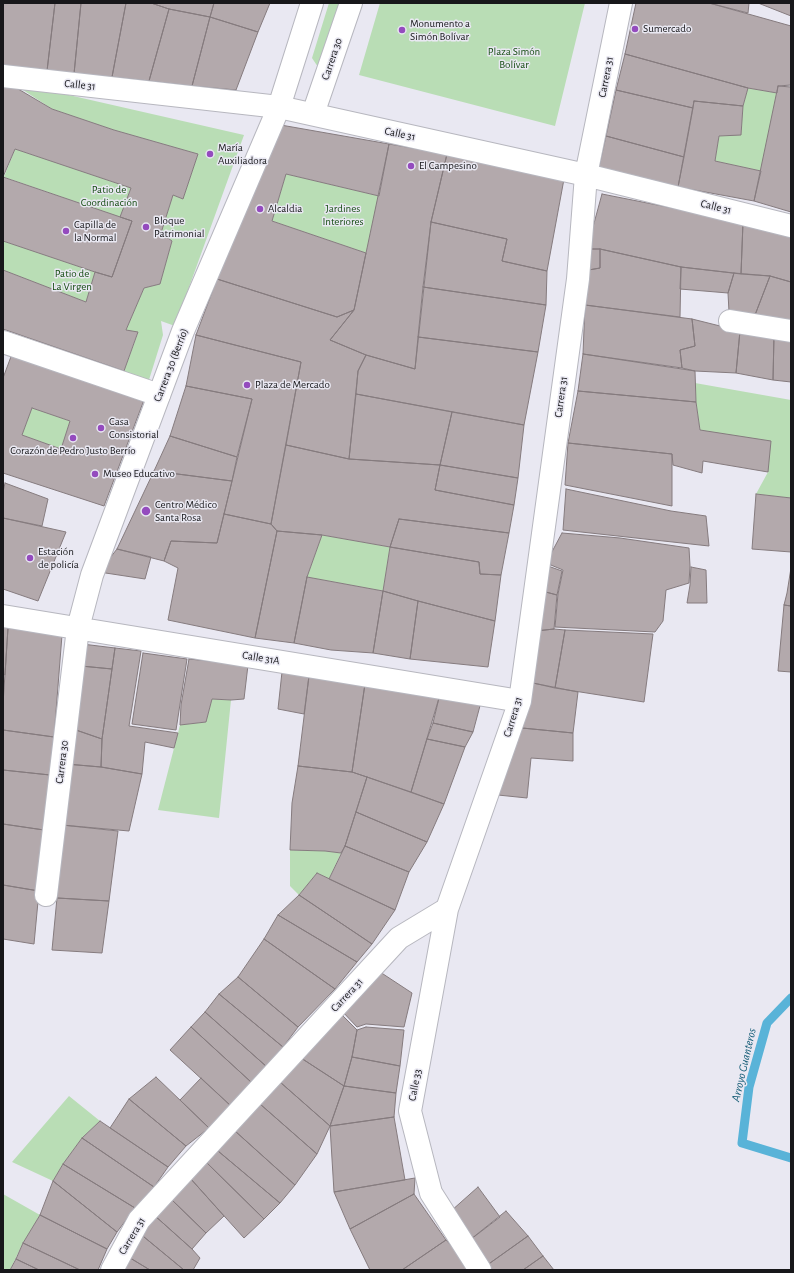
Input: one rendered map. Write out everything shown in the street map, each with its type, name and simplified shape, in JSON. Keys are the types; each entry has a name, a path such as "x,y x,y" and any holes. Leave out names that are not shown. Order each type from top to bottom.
{"street":[{"path":"279,107 312,3"},
{"name":"Carrera 30","path":"313,114 351,3"},
{"name":"Carrera 31","path":"112,1270 139,1220 393,944 399,938 448,909 520,701 578,279 586,175 621,3"},
{"name":"Calle 31","path":"3,76 279,107 586,175 791,226"},
{"name":"Carrera 30 (Berrío)","path":"78,628 92,575 183,330 279,107"},
{"path":"730,321 791,331"},
{"path":"3,342 159,395"},
{"name":"Calle 31A","path":"3,616 520,701"},
{"name":"Carrera 30","path":"46,895 78,628"},
{"name":"Calle 33","path":"448,909 410,1111 431,1193 480,1270"}],"green space":[{"path":"329,3 346,3 326,62 318,67 312,58"},
{"name":"Plaza Simón Bolívar","path":"380,3 585,3 555,126 359,75"},
{"path":"3,80 244,135 175,326 161,321 163,335 148,383 124,371 138,333 126,330 144,288 160,284 172,241 161,233 173,195 183,199 198,154 114,130 52,109 20,88"},
{"path":"748,88 777,93 761,171 715,161 719,136 741,134 743,106"},
{"name":"Patio de Coordinación","path":"15,149 131,188 120,217 4,177"},
{"name":"Jardines Interiores","path":"286,174 379,196 366,253 272,221"},
{"name":"Patio de La Virgen","path":"3,241 95,272 86,302 3,270"},
{"path":"695,383 791,400 791,498 756,494 768,472 700,430"},
{"path":"32,408 70,421 61,449 22,435"},
{"path":"322,535 390,547 383,591 307,577"},
{"path":"212,699 231,700 219,818 158,810 180,725 206,722"},
{"path":"290,850 341,853 329,879 317,873 299,895 290,886"},
{"path":"69,1096 100,1121 82,1138 63,1164 53,1181 12,1162"},
{"path":"3,1194 40,1215 23,1243 10,1270 3,1270"}],"building":[{"path":"3,3 55,3 47,71 3,66"},
{"path":"55,3 81,3 74,74 47,71"},
{"path":"81,3 126,3 112,77 74,74"},
{"path":"126,3 151,3 169,9 149,81 112,77"},
{"path":"151,3 214,3 210,17 169,9"},
{"path":"214,3 270,3 258,32 210,17"},
{"path":"636,3 709,3 791,26 791,85 778,86 777,93 748,88 625,54"},
{"path":"709,3 749,3 748,13"},
{"path":"758,3 791,3 791,16"},
{"path":"169,9 210,17 192,86 149,81"},
{"path":"210,17 258,32 236,90 192,86"},
{"path":"625,54 748,88 743,106 694,101 693,108 616,90"},
{"name":"Bloque Patrimonial","path":"3,80 52,109 114,130 198,154 183,199 173,195 161,233 172,241 160,284 144,288 126,330 138,332 124,371 3,329 3,270 86,302 95,272 112,277 132,221 120,217 131,188 15,149 3,177"},
{"path":"778,86 791,87 791,212 754,201"},
{"path":"616,90 693,108 684,157 606,136"},
{"path":"694,101 743,106 741,135 719,136 715,161 761,171 754,201 678,187"},
{"name":"Alcaldia","path":"275,124 389,144 379,196 286,174 272,221 366,253 354,310 337,317 217,279"},
{"path":"606,136 684,157 678,187 599,167"},
{"path":"389,144 447,154 431,222 415,369 366,355 330,340 354,310"},
{"path":"447,154 564,179 547,271 502,261 507,239 431,222"},
{"name":"Capilla de la Normal","path":"3,177 132,221 112,277 3,241"},
{"path":"602,194 743,222 741,274 681,267 600,249 587,249"},
{"path":"431,222 507,239 502,261 547,271 546,305 423,287"},
{"path":"743,222 791,233 791,282 770,276 741,274"},
{"path":"587,249 600,249 600,268 583,271"},
{"path":"600,249 681,267 680,317 585,305 583,271 600,268"},
{"path":"681,267 734,273 728,293 680,289"},
{"path":"734,273 770,276 755,315 729,312 728,293"},
{"path":"770,276 791,282 791,321 755,315"},
{"path":"217,279 337,317 354,310 330,340 366,355 358,371 349,459 286,445 301,362 196,335"},
{"path":"423,287 546,305 538,352 418,337"},
{"path":"585,305 692,319 695,346 680,350 682,368 583,354"},
{"path":"692,319 740,331 736,373 695,371 682,368 680,350 695,346"},
{"path":"740,331 774,335 773,380 736,373"},
{"path":"196,335 301,362 271,524 224,514 252,399 186,386"},
{"path":"774,335 791,338 791,382 773,380"},
{"path":"418,337 538,352 524,425 356,394 358,371 366,355 415,369"},
{"name":"Casa Consistorial","path":"12,354 144,400 104,506 3,473 3,378","holes":["32,408 70,421 61,449 22,435"]},
{"path":"583,354 695,371 696,402 578,391"},
{"path":"186,386 252,399 237,457 170,436"},
{"path":"578,391 696,402 700,430 771,441 768,472 703,461 702,473 673,465 672,454 568,443"},
{"path":"356,394 452,412 440,465 349,459"},
{"path":"452,412 524,425 518,478 440,465"},
{"path":"170,436 237,457 232,481 154,471"},
{"path":"568,443 672,454 672,506 565,485"},
{"path":"286,445 349,459 440,465 435,490 514,505 509,533 399,519 390,547 322,535 277,531 271,524"},
{"path":"440,465 518,478 514,505 435,490"},
{"name":"Centro Médico Santa Rosa","path":"154,471 232,481 217,543 171,541 164,561 117,549"},
{"path":"5,483 48,499 42,526 3,518 3,492"},
{"path":"566,489 671,511 706,516 709,546 563,530"},
{"path":"756,494 791,498 791,552 752,549"},
{"path":"224,514 271,524 277,531 255,638 168,620 178,568 164,561 171,541 217,543"},
{"path":"3,518 66,532 38,601 3,589"},
{"path":"399,519 509,533 501,575 480,574 479,562 390,547"},
{"path":"277,531 322,535 307,577 294,643 255,638"},
{"path":"562,533 620,538 689,548 689,583 666,590 663,621 655,632 555,627 558,594 563,570 546,563"},
{"path":"390,547 479,562 480,574 501,575 495,621 383,591"},
{"path":"117,549 151,557 145,579 99,572"},
{"path":"545,565 562,571 557,595 542,591"},
{"path":"691,567 706,570 707,603 687,603"},
{"path":"791,568 791,606 784,605"},
{"path":"307,577 383,591 373,653 331,650 294,643"},
{"path":"383,591 418,601 410,659 373,653"},
{"path":"542,591 557,595 554,629 536,631"},
{"path":"418,601 495,621 488,667 410,659"},
{"path":"784,605 791,606 791,672 778,671"},
{"path":"3,627 8,628 5,675 3,674"},
{"path":"8,628 62,635 54,737 3,730 3,704"},
{"path":"554,629 565,630 555,688 533,683 536,631"},
{"path":"565,630 653,634 644,702 555,688"},
{"path":"82,644 115,648 112,669 81,666"},
{"path":"115,648 141,651 129,726 178,733 174,748 145,742 142,774 101,767 102,739"},
{"path":"143,653 187,659 176,730 132,724"},
{"path":"189,659 248,665 244,699 212,699 206,722 180,725 181,705"},
{"path":"81,666 112,669 102,739 73,729"},
{"path":"282,672 309,676 304,714 278,709"},
{"path":"309,676 365,684 352,772 298,766"},
{"path":"533,683 578,692 573,733 522,728"},
{"path":"365,684 439,698 411,792 352,772"},
{"path":"439,698 481,702 473,732 433,723"},
{"path":"433,723 473,732 465,747 427,739"},
{"path":"522,728 573,733 573,761 531,758 527,798 498,795"},
{"path":"73,729 102,739 101,767 66,764"},
{"path":"3,730 54,737 50,775 3,770"},
{"path":"427,739 465,747 444,804 411,792"},
{"path":"66,764 101,767 142,774 129,831 62,825"},
{"path":"298,766 352,772 367,777 345,846 341,853 290,850 292,803"},
{"path":"3,770 50,775 44,830 3,824"},
{"path":"367,777 444,804 427,842 356,812"},
{"path":"356,812 427,842 409,872 345,846"},
{"path":"3,824 44,830 39,891 3,885"},
{"path":"62,825 118,831 109,901 57,898"},
{"path":"345,846 409,872 395,910 329,879"},
{"path":"317,873 395,910 372,944 299,895"},
{"path":"3,885 39,891 34,944 3,939"},
{"path":"299,895 372,944 357,962 278,915"},
{"path":"57,898 109,901 102,953 52,950"},
{"path":"278,915 357,962 335,989 264,939"},
{"path":"264,939 335,989 298,1027 238,977"},
{"path":"377,970 412,993 404,1027 366,1024 357,1027 341,1010"},
{"path":"238,977 298,1027 283,1047 219,994"},
{"path":"219,994 283,1047 267,1067 205,1012"},
{"path":"205,1012 267,1067 251,1082 191,1027"},
{"path":"340,1013 357,1030 352,1057 344,1086 301,1058"},
{"path":"191,1027 251,1082 231,1106 170,1050"},
{"path":"366,1027 404,1030 400,1066 352,1057 357,1030"},
{"path":"352,1057 400,1066 396,1093 344,1086"},
{"path":"301,1058 344,1086 330,1126 280,1082"},
{"path":"156,1077 209,1128 186,1146 129,1099"},
{"path":"201,1078 231,1106 209,1128 180,1100"},
{"path":"280,1082 330,1126 317,1154 260,1104"},
{"path":"344,1086 396,1093 394,1117 330,1126"},
{"path":"129,1099 186,1146 168,1167 110,1128"},
{"path":"260,1104 317,1154 295,1185 235,1131"},
{"path":"394,1117 405,1180 334,1192 330,1126"},
{"path":"100,1121 168,1167 154,1187 82,1138"},
{"path":"235,1131 295,1185 280,1203 218,1151"},
{"path":"82,1138 154,1187 135,1208 63,1164"},
{"path":"218,1151 280,1203 264,1219 207,1163"},
{"path":"207,1163 264,1219 244,1238 190,1178"},
{"path":"63,1164 135,1208 117,1232 53,1181"},
{"path":"190,1178 224,1216 206,1233 172,1200"},
{"path":"415,1178 414,1194 350,1229 334,1192"},
{"path":"53,1181 117,1232 107,1249 40,1215"},
{"path":"478,1187 500,1217 466,1243 451,1211"},
{"path":"414,1194 446,1240 402,1270 370,1270 350,1229"},
{"path":"172,1200 206,1233 192,1249 154,1215"},
{"path":"506,1211 528,1236 483,1268 466,1243"},
{"path":"40,1215 107,1249 98,1270 80,1270 23,1243"},
{"path":"154,1215 200,1258 193,1270 184,1270 138,1232"},
{"path":"138,1232 184,1270 150,1270 122,1253"},
{"path":"528,1236 543,1256 523,1270 485,1270 483,1268"},
{"path":"446,1240 474,1270 402,1270"},
{"path":"23,1243 80,1270 39,1270 16,1259"},
{"path":"125,1255 150,1270 117,1270"},
{"path":"543,1256 554,1270 523,1270"},
{"path":"16,1259 39,1270 10,1270"}],"waterway":[{"name":"Arroyo Guanteros","path":"791,998 767,1023 749,1087 742,1143 791,1158"}],"place":[{"name":"Sumercado","path":"635,29"},
{"name":"Monumento a Simón Bolívar","path":"402,30"},
{"name":"María Auxiliadora","path":"210,154"},
{"name":"El Campesino","path":"411,166"},
{"name":"Alcaldia","path":"260,209"},
{"name":"Bloque Patrimonial","path":"146,227"},
{"name":"Capilla de la Normal","path":"66,231"},
{"name":"Plaza de Mercado","path":"247,385"},
{"name":"Casa Consistorial","path":"101,428"},
{"name":"Corazón de Pedro Justo Berrío","path":"73,438"},
{"name":"Museo Educativo","path":"95,474"},
{"name":"Centro Médico Santa Rosa","path":"146,511"},
{"name":"Estación de policía","path":"30,558"}]}
